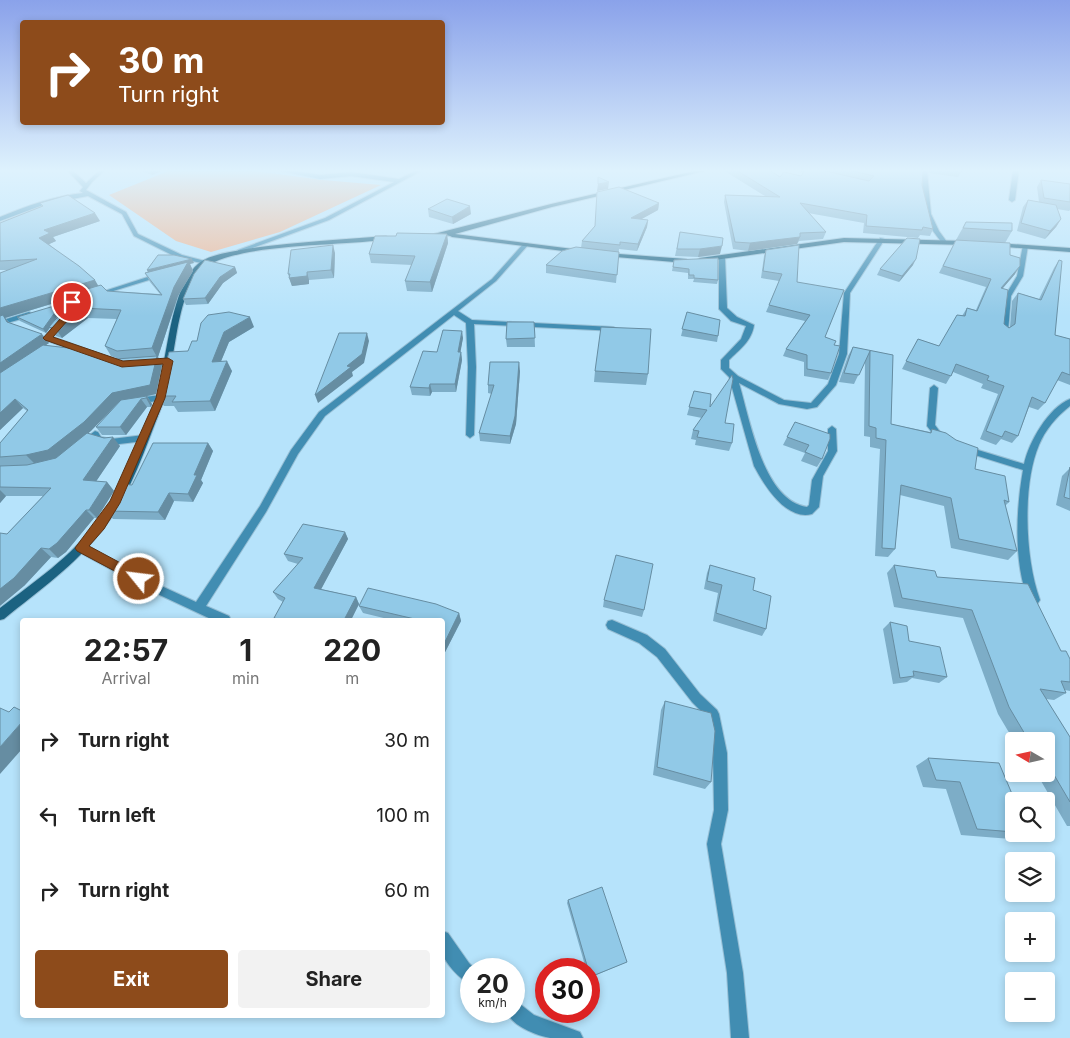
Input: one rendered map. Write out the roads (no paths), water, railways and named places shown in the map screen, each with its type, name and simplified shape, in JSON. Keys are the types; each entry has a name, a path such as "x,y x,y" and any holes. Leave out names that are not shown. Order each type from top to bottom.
{"street":[{"path":"127,218 136,235 180,257 203,264"},
{"path":"185,268 240,251 326,218"},
{"path":"446,234 504,218"},
{"path":"929,218 931,225 944,242"},
{"path":"426,235 446,234 587,252"},
{"path":"240,251 397,237"},
{"path":"722,257 723,310 734,319 750,325 750,331 724,363 727,372 733,377 792,405 814,405 832,385 844,354 847,293 882,239"},
{"path":"596,254 672,261 722,257 844,240 882,239 971,244"},
{"path":"199,607 263,509 294,452 322,414 494,280 526,244"},
{"path":"989,244 1070,250"},
{"path":"1004,332 1008,296 1020,276 1025,246"},
{"path":"166,370 164,361 182,297 203,264"},
{"path":"90,296 170,272"},
{"path":"453,311 470,322 613,329"},
{"path":"0,323 35,312"},
{"path":"67,314 44,336 102,358"},
{"path":"12,319 18,327"},
{"path":"470,322 472,367 470,435"},
{"path":"48,350 59,342"},
{"path":"733,377 759,466 765,478 783,500 799,511 809,511 814,507 818,476 831,458 834,448 832,429"},
{"path":"0,615 81,548 100,526 115,503 144,438 161,398 164,380"},
{"path":"934,388 931,426 939,436 956,445 1028,468"},
{"path":"123,405 161,398"},
{"path":"1037,606 1025,571 1023,547 1023,521 1028,468 1033,447 1040,435 1059,411 1070,402"},
{"path":"102,427 91,437 112,442 144,438"},
{"path":"81,548 153,587 221,618"},
{"path":"612,625 643,639 661,653 696,698 713,714 720,753 721,810 714,844 735,973 740,1038"},
{"path":"445,943 460,965"},
{"path":"525,1019 529,1022 574,1038"}]}
